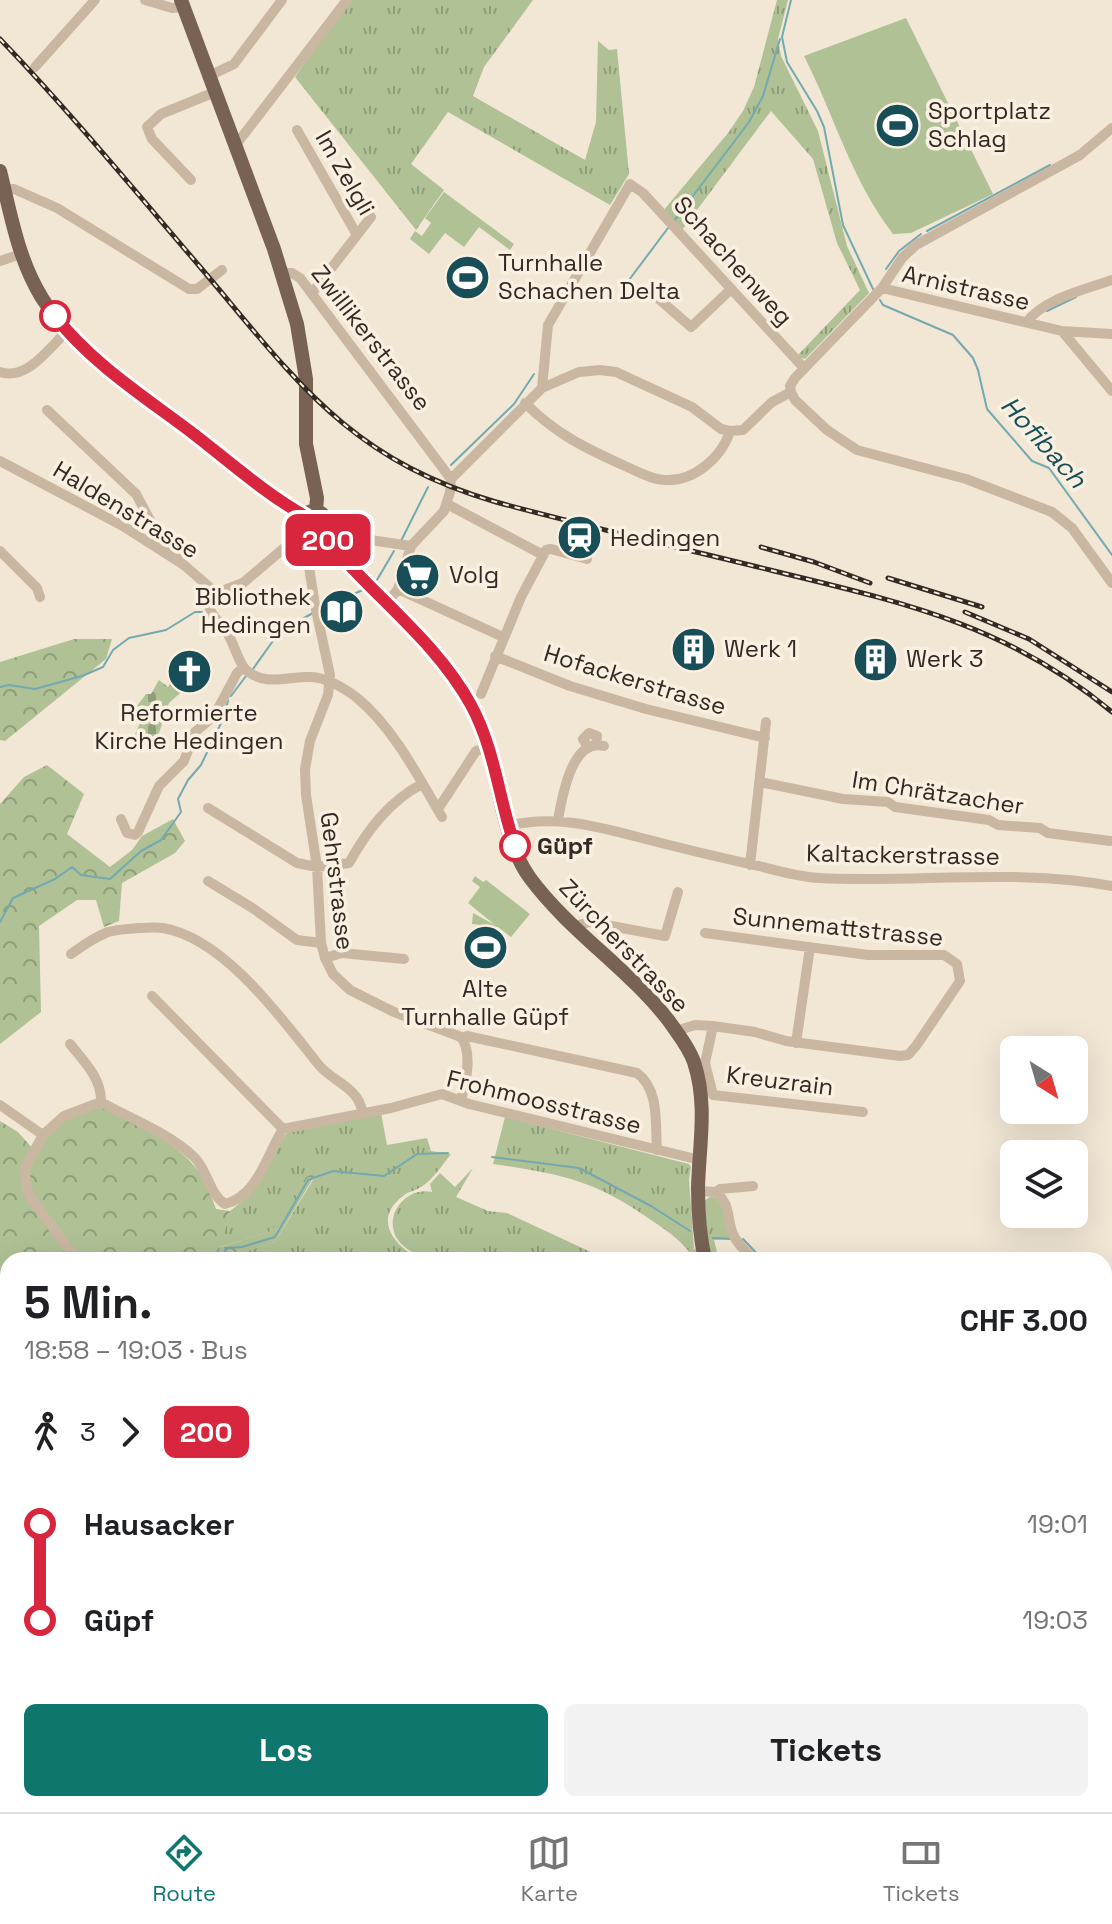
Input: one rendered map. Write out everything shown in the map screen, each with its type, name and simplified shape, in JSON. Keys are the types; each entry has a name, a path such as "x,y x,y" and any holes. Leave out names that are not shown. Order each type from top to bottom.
{"main road":[{"name":"Zwillikerstrasse","path":"182,3 282,273"},
{"name":"Zürcherstrasse","path":"0,171 21,254 41,297 67,331 85,350 175,421 314,525 457,683 476,714 488,747 508,826 529,876 574,926 645,993 676,1031 693,1060 703,1113 698,1191 704,1252"},
{"path":"282,273 300,334 307,399 306,444 317,498 314,525"}],"street":[{"path":"35,67 95,0"},
{"path":"145,0 172,8 182,3"},
{"path":"209,76 234,64 282,0"},
{"path":"235,146 347,0"},
{"path":"191,180 152,139 147,127 161,114 215,92"},
{"path":"882,288 902,258 916,245 1080,155 1112,128"},
{"name":"Im Zelgli","path":"297,130 357,235"},
{"name":"Schachenweg","path":"542,388 548,325 630,184 643,193 804,368"},
{"path":"4,189 14,189 57,208 189,289 197,289 222,270"},
{"path":"312,293 371,217"},
{"path":"0,261 21,254"},
{"name":"Zwillikerstrasse","path":"282,273 292,273 300,278 451,479"},
{"path":"1027,322 1033,313 1061,299 1112,280"},
{"name":"Arnistrasse","path":"730,431 743,430 772,402 791,392 790,386 804,368 882,288 1062,331 1112,334"},
{"path":"652,293 691,327 731,289"},
{"path":"0,372 10,375 29,368 67,331"},
{"path":"1062,331 1112,391"},
{"path":"387,603 398,589 411,546 444,511 451,479 525,403 542,388 579,372 609,370 692,407 721,429 730,431 725,447 700,470 687,477 665,480 645,475 564,437 525,403"},
{"path":"791,392 795,400 827,430 857,450 966,479 1052,512 1072,528 1112,583"},
{"path":"47,410 136,494 159,537 184,565"},
{"name":"Haldenstrasse","path":"0,461 123,526 184,565 214,591 243,583 314,525"},
{"path":"447,504 543,555"},
{"path":"330,682 306,548 314,525 370,540 411,546"},
{"path":"481,694 503,637 546,550 587,559"},
{"path":"0,551 37,588 40,597"},
{"path":"398,589 503,637"},
{"path":"214,591 208,605 210,613 233,639 243,668 273,681 314,677 352,695 373,712 442,812 476,751 488,747"},
{"name":"Hofackerstrasse","path":"495,656 570,686 646,709 765,738"},
{"path":"121,819 127,833 135,835 138,832 159,786 184,761 195,732 214,716 237,673 243,668"},
{"name":"Gehrstrasse","path":"330,682 310,741 305,769 325,958 333,974 350,990 394,1012 461,1037 465,1043 467,1062 461,1100"},
{"path":"750,865 766,722"},
{"path":"558,820 568,776 596,746"},
{"name":"Im Chrätzacher","path":"760,782 843,799 888,802 895,807 937,811 946,816 989,820 998,825 1040,828 1048,833 1110,841"},
{"path":"208,808 297,863 317,867 349,863 363,839 396,799 422,784"},
{"name":"Kaltackerstrasse","path":"508,826 532,820 558,820 816,878 962,879 1007,876 1112,886"},
{"path":"208,881 297,940 321,943"},
{"path":"574,926 590,922 665,936 678,892"},
{"path":"71,954 109,932 161,927 178,932 225,960 271,1004 321,1069 352,1092 361,1103 362,1112"},
{"name":"Sunnemattstrasse","path":"676,1031 695,1025 713,1026 755,1032 796,1043 893,1057 908,1055 960,981 957,964 944,955 868,955 705,933"},
{"path":"796,1043 810,947"},
{"path":"325,958 342,953 404,959"},
{"path":"71,1252 31,1198 26,1186 25,1168 43,1135 64,1116 101,1102 151,1128 191,1154 202,1165 217,1199 225,1204 240,1199 250,1190 283,1129 152,996"},
{"name":"Kreuzrain","path":"713,1026 705,1063 713,1095 863,1112"},
{"path":"467,1036 637,1073 646,1079 652,1090 657,1150"},
{"path":"70,1044 97,1079 101,1102"},
{"name":"Frohmoosstrasse","path":"283,1129 391,1108 442,1094 469,1104 700,1160"},
{"path":"0,1105 43,1135"},
{"path":"698,1191 716,1192 753,1186"},
{"path":"716,1192 725,1201 730,1212 731,1228 747,1252"}],"green space":[{"path":"348,0 533,0 484,67 473,96 585,160 596,122 598,41 609,50 617,49 629,174 610,205 448,112 411,164 444,190 416,230 295,77"},
{"path":"777,0 788,0 778,39 781,56 818,131 847,246 869,293 805,359 797,356 860,290 837,243 813,159 771,111 682,230 663,211 743,111 754,87"},
{"name":"Sportplatz Schlag","path":"906,18 993,194 911,233 893,234 855,170 804,56"},
{"path":"444,192 514,244 510,250 479,227 464,247 445,233 429,254 410,239 415,231 422,236 431,223 425,218"},
{"path":"74,639 112,639 106,659 5,741 0,740 0,662"},
{"path":"176,677 187,687 169,703 155,745 143,746 133,739 140,723 134,710 146,694 151,694 159,680 168,687"},
{"path":"47,765 84,794 67,834 110,867 132,850 142,836 173,819 185,841 175,853 122,883 119,921 104,927 96,900 77,900 39,926 41,1012 0,1044 0,804 24,777"},
{"path":"475,876 483,882 486,880 530,914 511,937 498,927 472,924 473,913 495,925 468,903 480,887 472,881"},
{"path":"98,1105 157,1136 184,1155 206,1183 216,1209 230,1211 221,1247 271,1231 306,1177 326,1169 328,1173 312,1180 275,1242 244,1252 0,1252 0,1121 18,1132 34,1150 62,1121"},
{"path":"381,1113 387,1145 427,1138 431,1151 451,1154 429,1181 403,1196 389,1214 391,1232 408,1252 243,1252 275,1242 313,1180 328,1173 306,1177 272,1231 220,1247 230,1211 249,1196 286,1134 292,1130"},
{"path":"505,1117 689,1164 694,1248 689,1252 676,1238 648,1218 592,1186 556,1175 493,1164"},
{"path":"473,1168 456,1197 488,1211 507,1213 591,1252 412,1252 402,1245 393,1228 393,1219 400,1204 414,1193 432,1192 430,1184 440,1173 455,1187"},
{"path":"711,1196 722,1201 732,1239 714,1240 717,1252 709,1252 704,1201"}],"waterway":[{"name":"Hofibach","path":"791,0 782,37 787,62 824,127 843,225 873,289"},
{"path":"674,221 749,122 763,96 780,39"},
{"path":"927,231 1050,165"},
{"path":"623,288 668,228"},
{"path":"886,269 899,251 921,234"},
{"path":"1047,311 1076,297"},
{"name":"Hofibach","path":"880,300 883,305 953,335 973,358 987,409 1032,461 1049,468 1112,555"},
{"path":"451,465 514,404 534,374"},
{"path":"401,541 428,487"},
{"path":"377,580 394,551"},
{"path":"320,609 365,589"},
{"path":"0,687 9,685 35,689 82,676 103,667 113,650 129,638 166,630 195,612 202,612"},
{"path":"253,669 280,631 313,613"},
{"path":"225,620 286,628"},
{"path":"231,696 246,676"},
{"path":"0,922 13,898 55,879 72,867 81,875 110,879 141,851 161,840 181,812 178,799 201,765 228,701"},
{"path":"225,1248 242,1247 275,1237 308,1180 333,1171 384,1176 417,1154 448,1153"},
{"path":"492,1157 579,1168 651,1206 690,1231"},
{"path":"713,1238 731,1239"},
{"path":"743,1239 755,1252"}],"railway":[{"path":"0,39 77,123 297,379 362,438 401,463 445,484 496,502 866,594 952,620 1033,658 1073,682 1112,712"},
{"path":"761,547 870,583"},
{"path":"888,578 982,607"},
{"path":"965,612 1029,639 1112,692"}],"bus line":[{"name":"200","path":"55,316 85,350 175,421 305,516 302,523 305,533 315,537 322,534 442,664 476,714 515,846"}],"place":[{"name":"Sportplatz Schlag","path":"897,125"},
{"name":"Turnhalle Schachen Delta","path":"467,277"},
{"name":"Hedingen","path":"579,538"},
{"name":"Volg","path":"418,575"},
{"name":"Bibliothek Hedingen","path":"342,611"},
{"name":"Werk 1","path":"693,649"},
{"name":"Werk 3","path":"875,659"},
{"name":"Reformierte Kirche Hedingen","path":"189,671"},
{"name":"Güpf","path":"515,846"},
{"name":"Alte Turnhalle Güpf","path":"485,947"}]}
